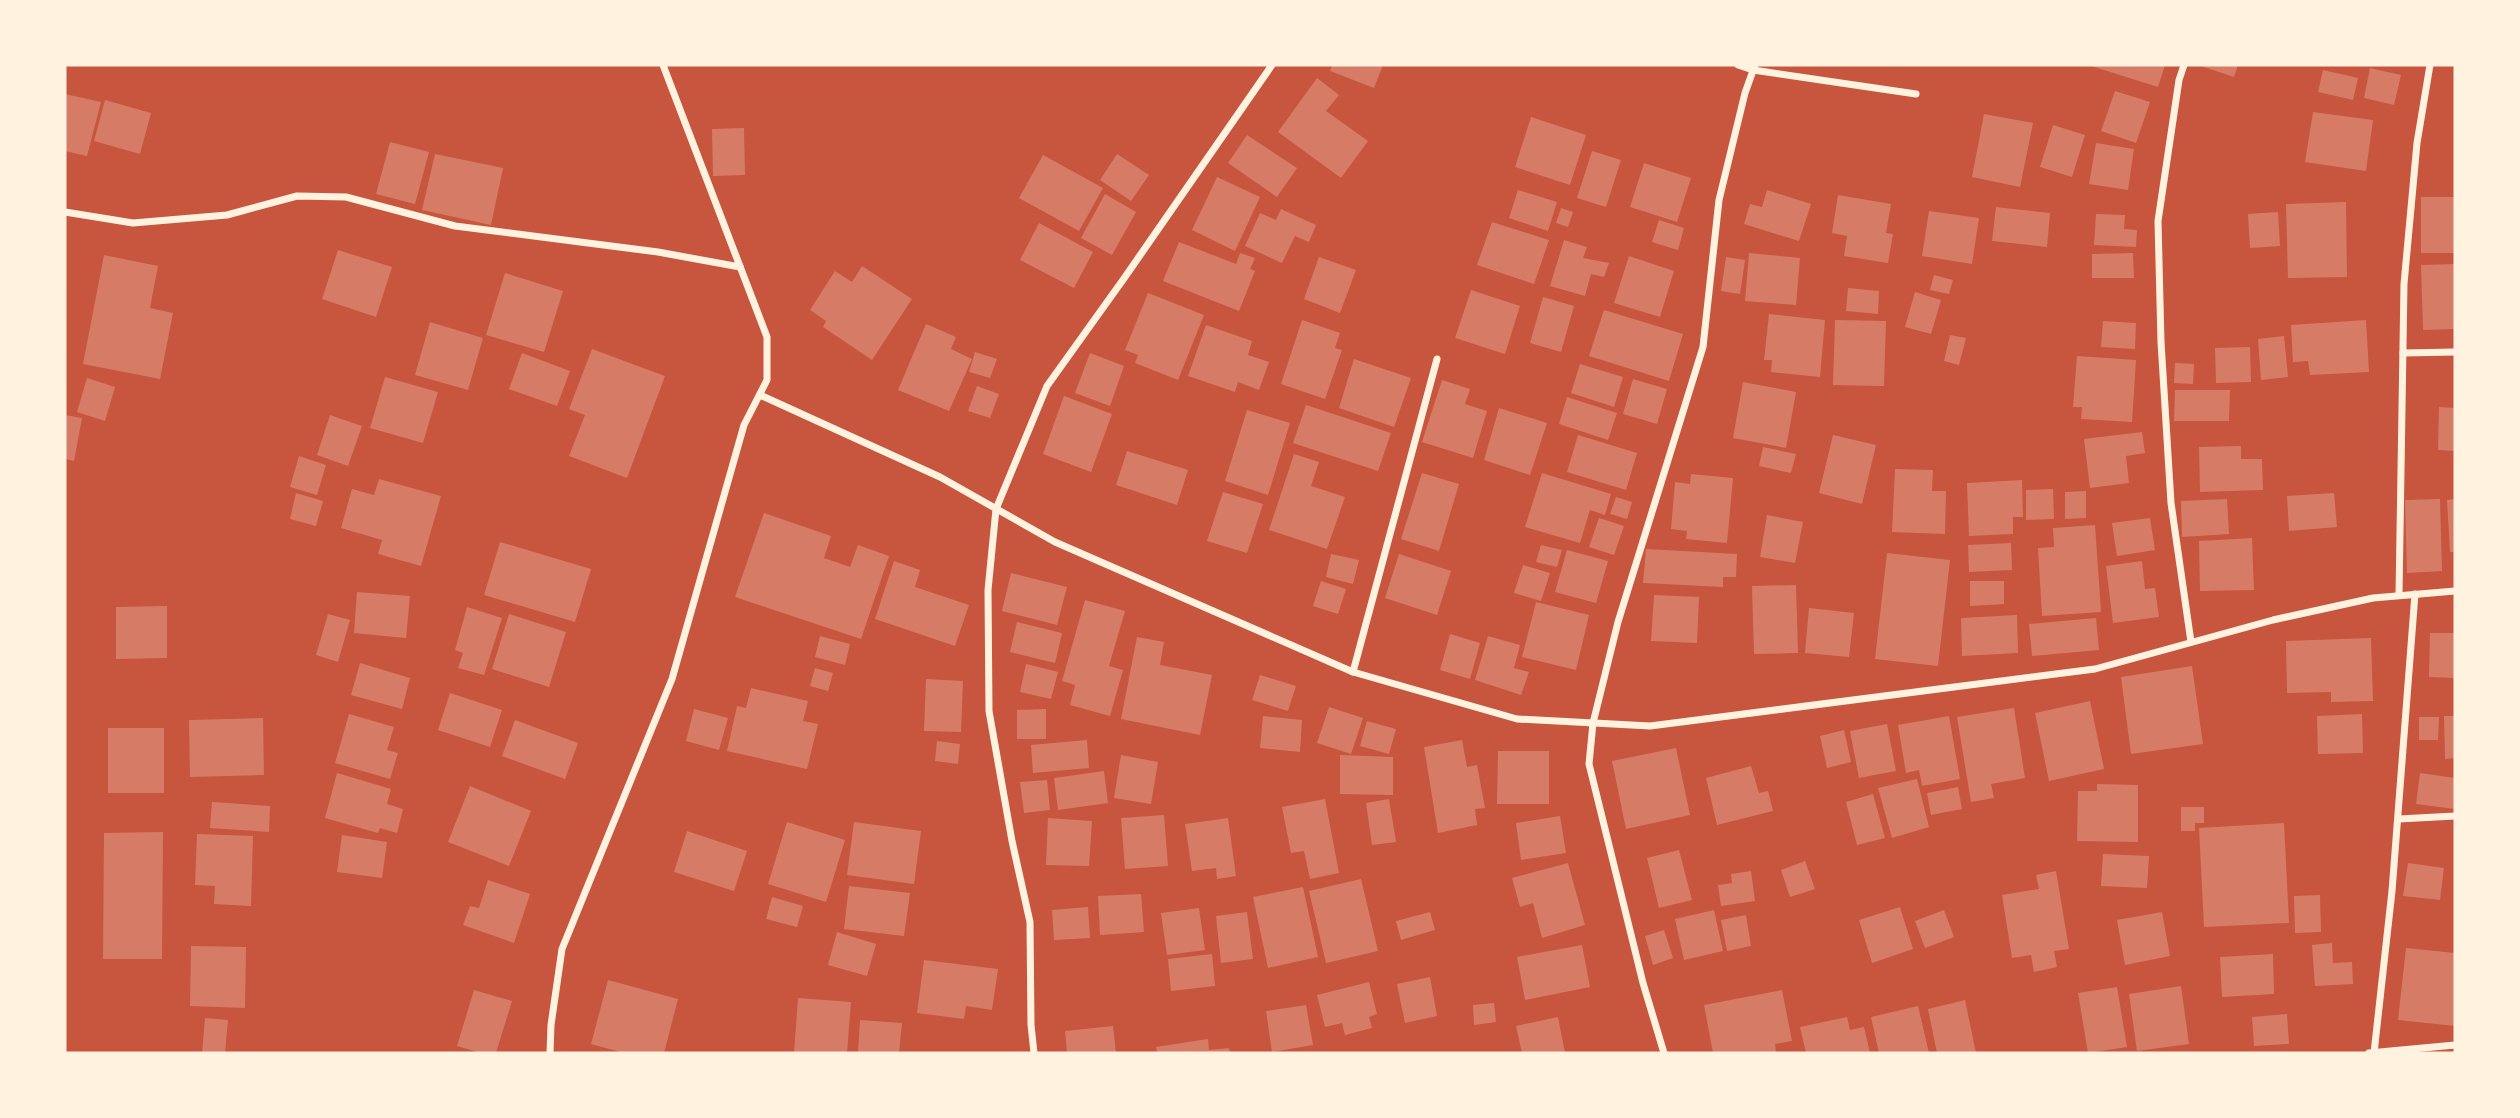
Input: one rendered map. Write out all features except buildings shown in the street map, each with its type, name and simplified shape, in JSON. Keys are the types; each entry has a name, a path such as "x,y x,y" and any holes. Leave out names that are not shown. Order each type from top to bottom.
{"street":[{"path":"551,1053 551,1025 562,949 673,679 744,425 767,380 767,337 663,65"},
{"path":"1034,1053 1031,1025 1030,922 1012,841 989,711 988,590 996,509 1046,386 1272,65"},
{"path":"1738,65 1916,94"},
{"path":"2184,65 2179,80 2158,221 2161,342 2171,503 2191,642"},
{"path":"2399,595 2404,284 2417,143 2430,65"},
{"path":"1664,1053 1643,983 1589,764 1593,723 1622,610 1703,347 1719,200 1754,67"},
{"path":"65,212 133,223 227,215 297,196 346,197 455,226 658,252 740,267"},
{"path":"2403,354 2455,352"},
{"path":"1353,672 1437,359"},
{"path":"760,395 940,477 1055,542 1353,672 1517,719 1650,726 2067,673 2095,669 2273,620 2373,598 2455,591"},
{"path":"2415,594 2399,820 2372,1053 2455,1045"},
{"path":"2399,820 2455,816"}]}
